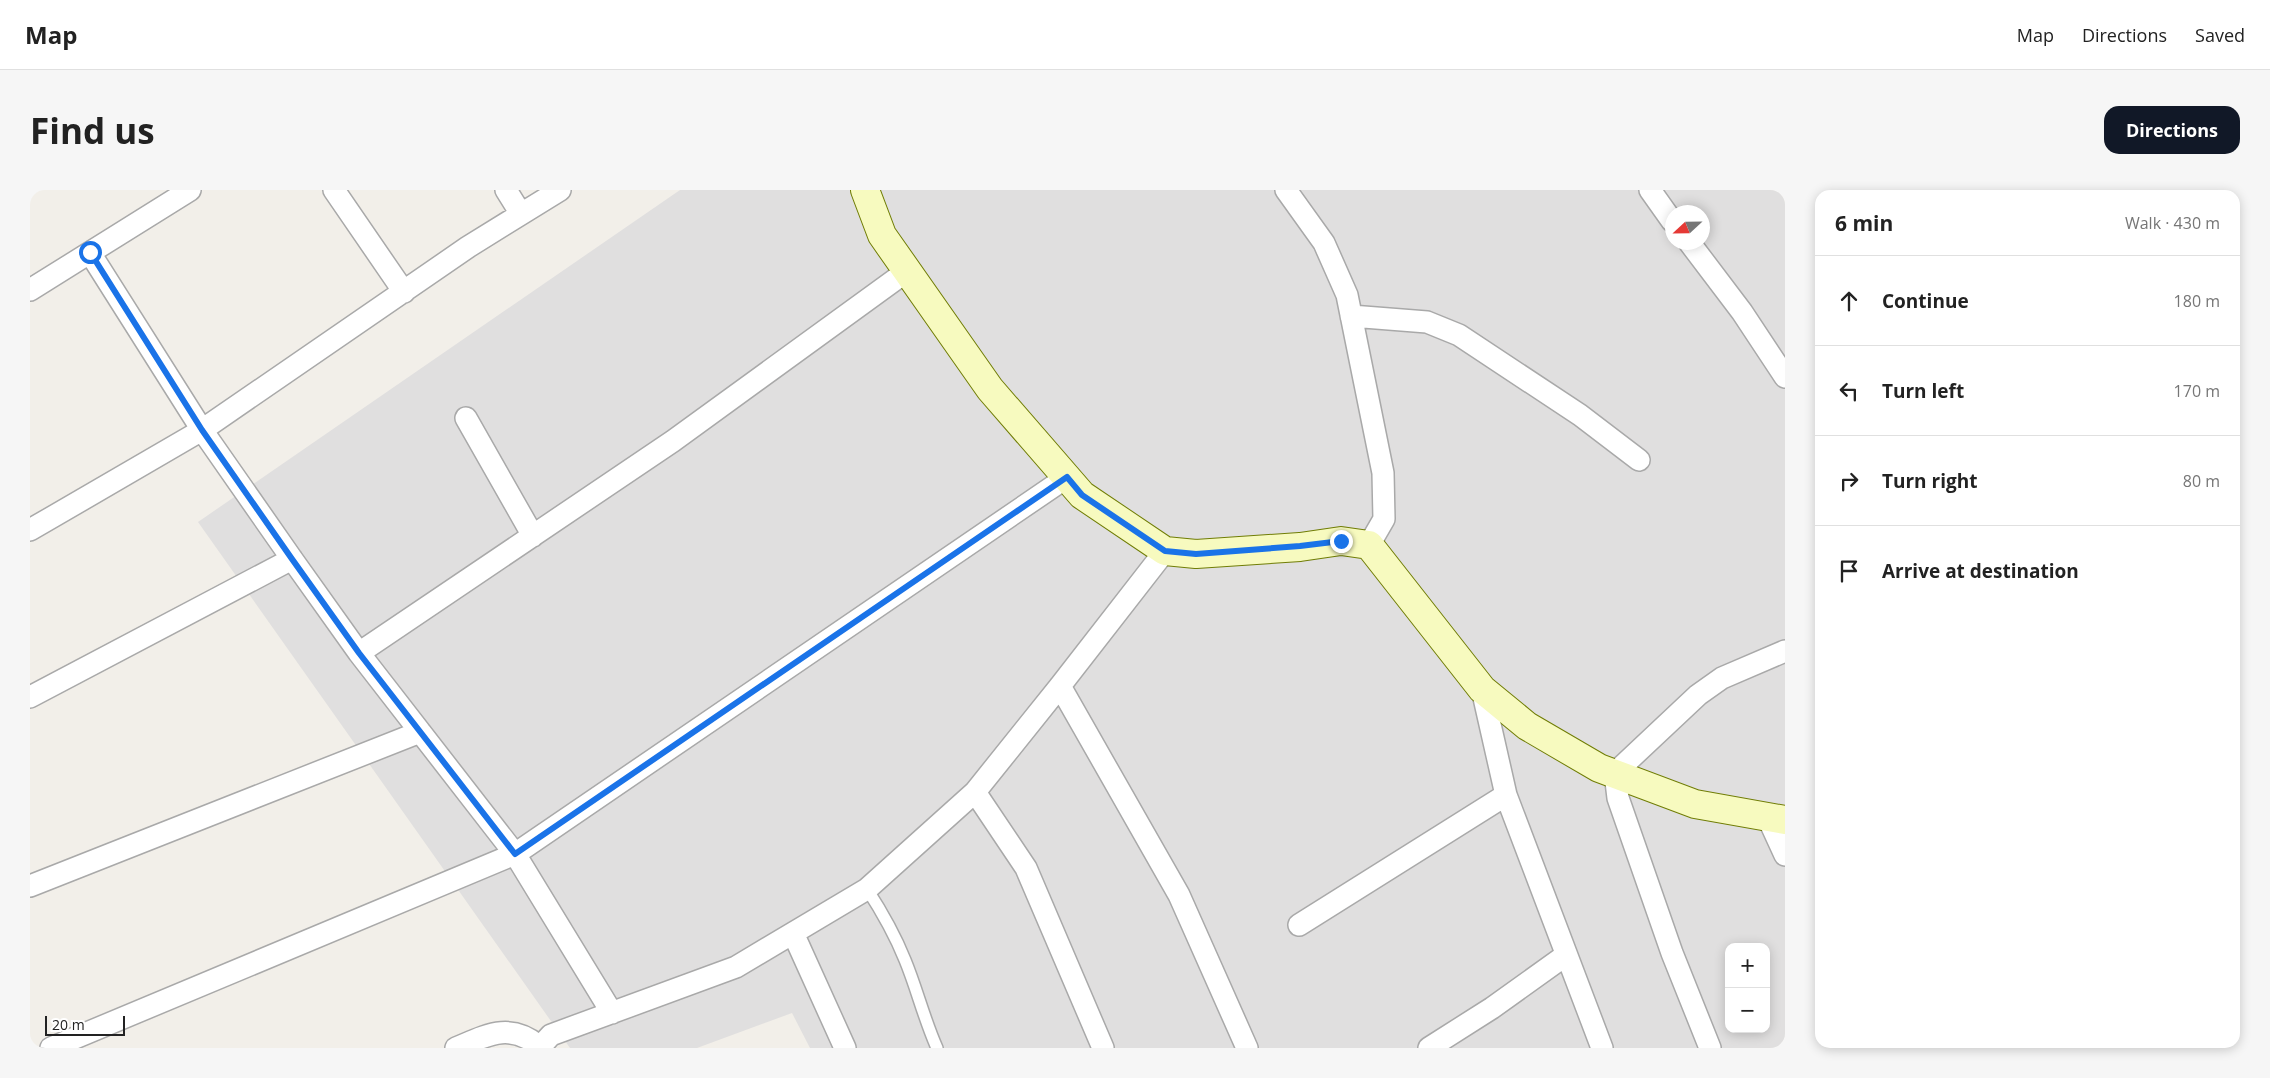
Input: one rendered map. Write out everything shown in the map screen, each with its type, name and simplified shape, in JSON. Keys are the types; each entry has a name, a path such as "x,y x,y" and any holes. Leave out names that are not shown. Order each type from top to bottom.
{"main road":[{"path":"865,190 882,235 990,389 1082,495 1165,551 1196,554 1341,541 1369,545 1482,689 1527,726 1599,768 1695,804 1777,819"}],"street":[{"path":"30,290 90,252 168,196 190,190"},
{"path":"334,190 404,292"},
{"path":"506,190 521,214"},
{"path":"30,530 202,430 404,292 560,190"},
{"path":"1286,190 1324,243 1347,294 1383,473 1384,519 1369,545"},
{"path":"1650,190 1665,211"},
{"path":"1695,250 1742,312 1785,377"},
{"path":"90,252 202,430 292,559 359,653 515,854 612,1013"},
{"path":"359,653 673,441 907,271"},
{"path":"1351,316 1427,322 1459,335 1580,414 1639,460"},
{"path":"466,418 533,536"},
{"path":"51,1048 515,854 1067,477"},
{"path":"456,1048 485,1036 506,1032 526,1035 539,1047 551,1035 736,967 867,889 975,792 1165,551"},
{"path":"30,697 292,559"},
{"path":"1710,1048 1672,953 1618,798 1615,773 1698,695 1722,678 1785,651"},
{"path":"1060,686 1179,894 1247,1048"},
{"path":"1482,689 1506,795 1602,1048"},
{"path":"30,886 420,732"},
{"path":"975,792 1026,868 1103,1048"},
{"path":"1300,925 1506,795"},
{"path":"1777,819 1785,855"},
{"path":"793,933 845,1048"},
{"path":"1429,1048 1492,1008 1566,955"}],"lane":[{"path":"867,889 887,918 906,962 926,1024 937,1048"}],"shaded area":[{"path":"680,190 1785,190 1785,1048 810,1048 792,1013 697,1048 570,1048 198,522"}],"route":[{"path":"90,252 202,430 292,559 359,653 515,854 1067,477 1082,495 1165,551 1196,554 1341,541"}]}
